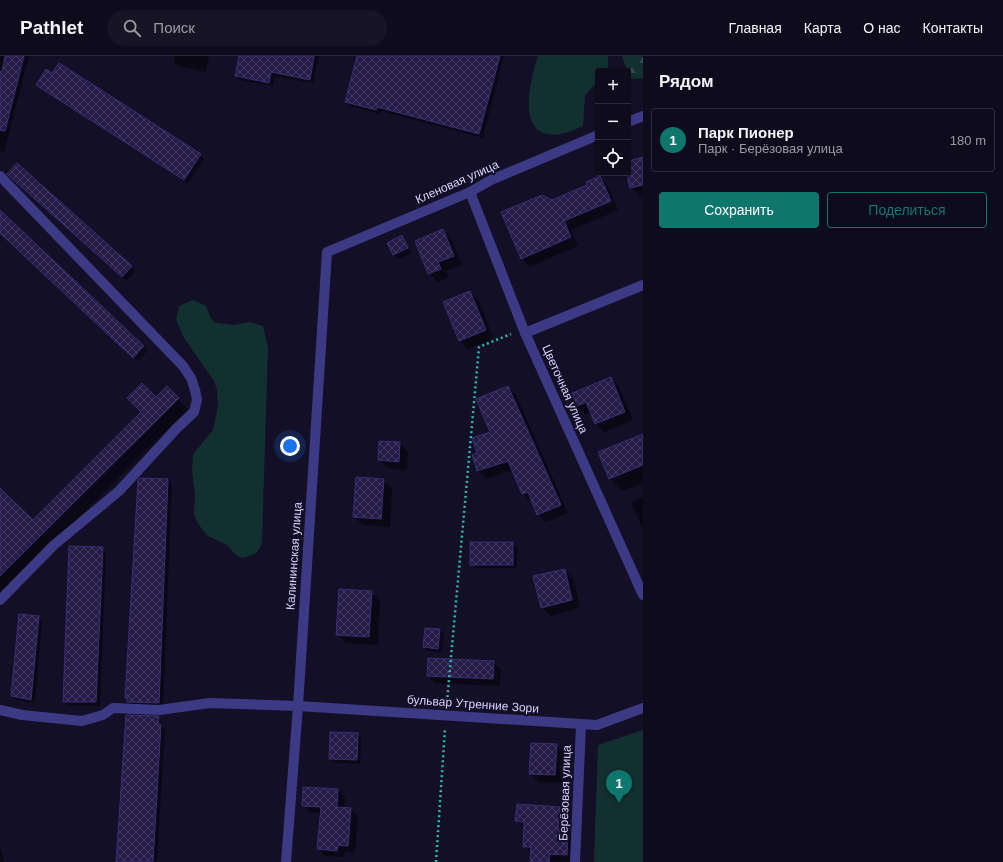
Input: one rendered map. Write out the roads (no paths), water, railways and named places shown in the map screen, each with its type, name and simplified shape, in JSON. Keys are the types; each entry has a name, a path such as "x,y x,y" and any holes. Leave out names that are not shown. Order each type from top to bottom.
{"street":[{"path":"631,121 643,116"},
{"name":"Кленовая улица","path":"327,252 470,192 492,180 595,136"},
{"path":"0,176 183,366 191,378 197,400 194,412 119,491 54,544 0,600"},
{"name":"Цветочная улица","path":"470,192 525,331 643,595"},
{"name":"Калининская улица","path":"286,862 298,706 327,252"},
{"path":"525,331 643,285"},
{"name":"бульвар Утренние Зори","path":"0,710 22,715 82,721 103,715 113,708 159,710 210,703 298,706 597,725 643,708"},
{"name":"Берёзовая улица","path":"575,862 581,725"}],"place":[{"name":"Парк Пионер","path":"619,803"}]}
